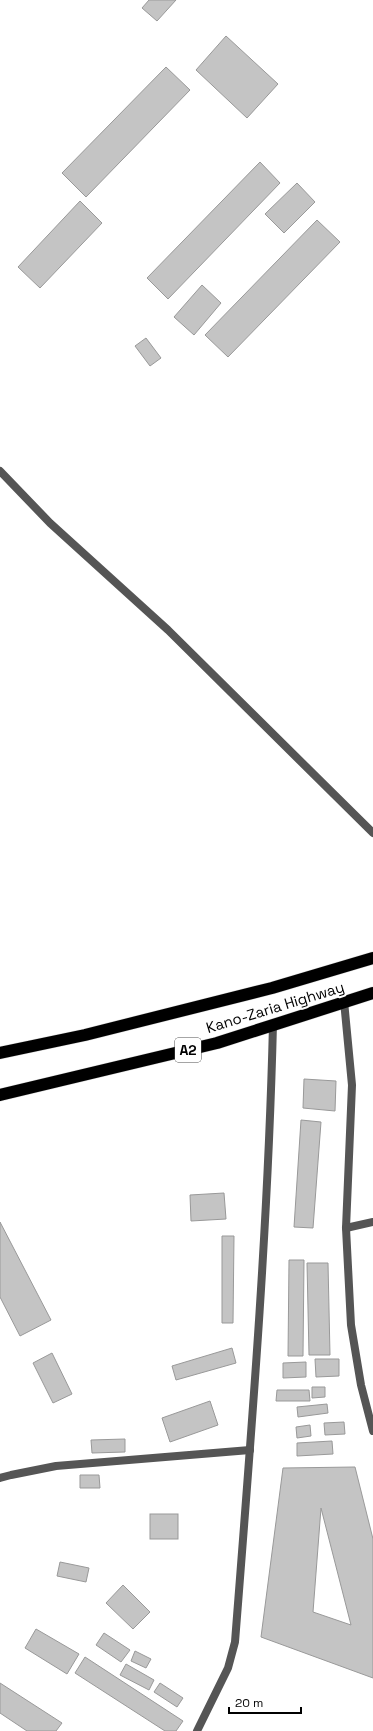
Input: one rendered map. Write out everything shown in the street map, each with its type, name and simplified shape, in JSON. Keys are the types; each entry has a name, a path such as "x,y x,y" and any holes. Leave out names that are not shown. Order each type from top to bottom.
{"highway":[{"name":"Kano-Zaria Highway","path":"0,1053 84,1035 264,990 373,958"},
{"name":"Kano-Zaria Highway","path":"0,1095 217,1043 344,1001 373,993"}],"street":[{"path":"0,471 50,523 168,630 373,833"},
{"path":"344,1001 352,1085 346,1228 351,1325 360,1385 373,1431"},
{"path":"197,1731 228,1668 235,1642 250,1450 270,1140 273,1024"},
{"path":"346,1228 373,1222"},
{"path":"0,1478 11,1474 56,1466 250,1450"}],"building":[{"path":"149,0 176,0 157,21 142,8"},
{"path":"226,36 278,84 247,118 196,70"},
{"path":"166,67 190,90 86,197 62,173"},
{"path":"260,162 280,183 168,299 147,278"},
{"path":"297,183 315,202 284,233 265,214"},
{"path":"80,201 102,223 40,288 18,267"},
{"path":"317,220 340,242 228,357 205,335"},
{"path":"202,285 221,303 194,335 174,317"},
{"path":"146,338 161,358 150,366 135,346"},
{"path":"304,1079 336,1081 335,1111 303,1108"},
{"path":"301,1120 321,1122 313,1228 294,1227"},
{"path":"224,1193 226,1219 191,1221 190,1195"},
{"path":"0,1222 51,1320 20,1336 0,1297"},
{"path":"222,1236 234,1236 233,1323 222,1323"},
{"path":"289,1260 304,1260 303,1356 288,1356"},
{"path":"307,1263 328,1263 330,1355 309,1355"},
{"path":"232,1348 236,1363 176,1380 172,1366"},
{"path":"52,1353 72,1394 53,1403 33,1363"},
{"path":"315,1359 339,1359 339,1376 316,1377"},
{"path":"306,1362 306,1377 283,1378 283,1363"},
{"path":"312,1387 325,1387 325,1397 312,1398"},
{"path":"277,1390 309,1390 310,1401 276,1401"},
{"path":"210,1401 218,1425 170,1442 162,1418"},
{"path":"327,1404 328,1413 298,1417 297,1407"},
{"path":"344,1422 345,1434 325,1435 324,1423"},
{"path":"310,1425 311,1436 297,1438 296,1427"},
{"path":"125,1439 125,1452 92,1453 91,1440"},
{"path":"332,1441 333,1454 297,1456 297,1443"},
{"path":"355,1467 373,1539 373,1678 261,1637 283,1468","holes":["321,1508 351,1625 313,1612"]},
{"path":"80,1475 99,1475 100,1488 80,1488"},
{"path":"150,1514 178,1514 178,1539 150,1539"},
{"path":"60,1562 89,1568 86,1582 57,1576"},
{"path":"123,1585 150,1612 133,1629 106,1603"},
{"path":"36,1629 79,1654 67,1674 25,1648"},
{"path":"104,1633 130,1650 121,1662 96,1645"},
{"path":"135,1651 151,1659 146,1668 131,1661"},
{"path":"85,1657 183,1721 176,1731 165,1731 75,1673"},
{"path":"126,1664 154,1680 149,1690 120,1675"},
{"path":"0,1683 62,1723 56,1731 27,1731 0,1713"},
{"path":"160,1683 183,1698 177,1707 154,1692"}]}
